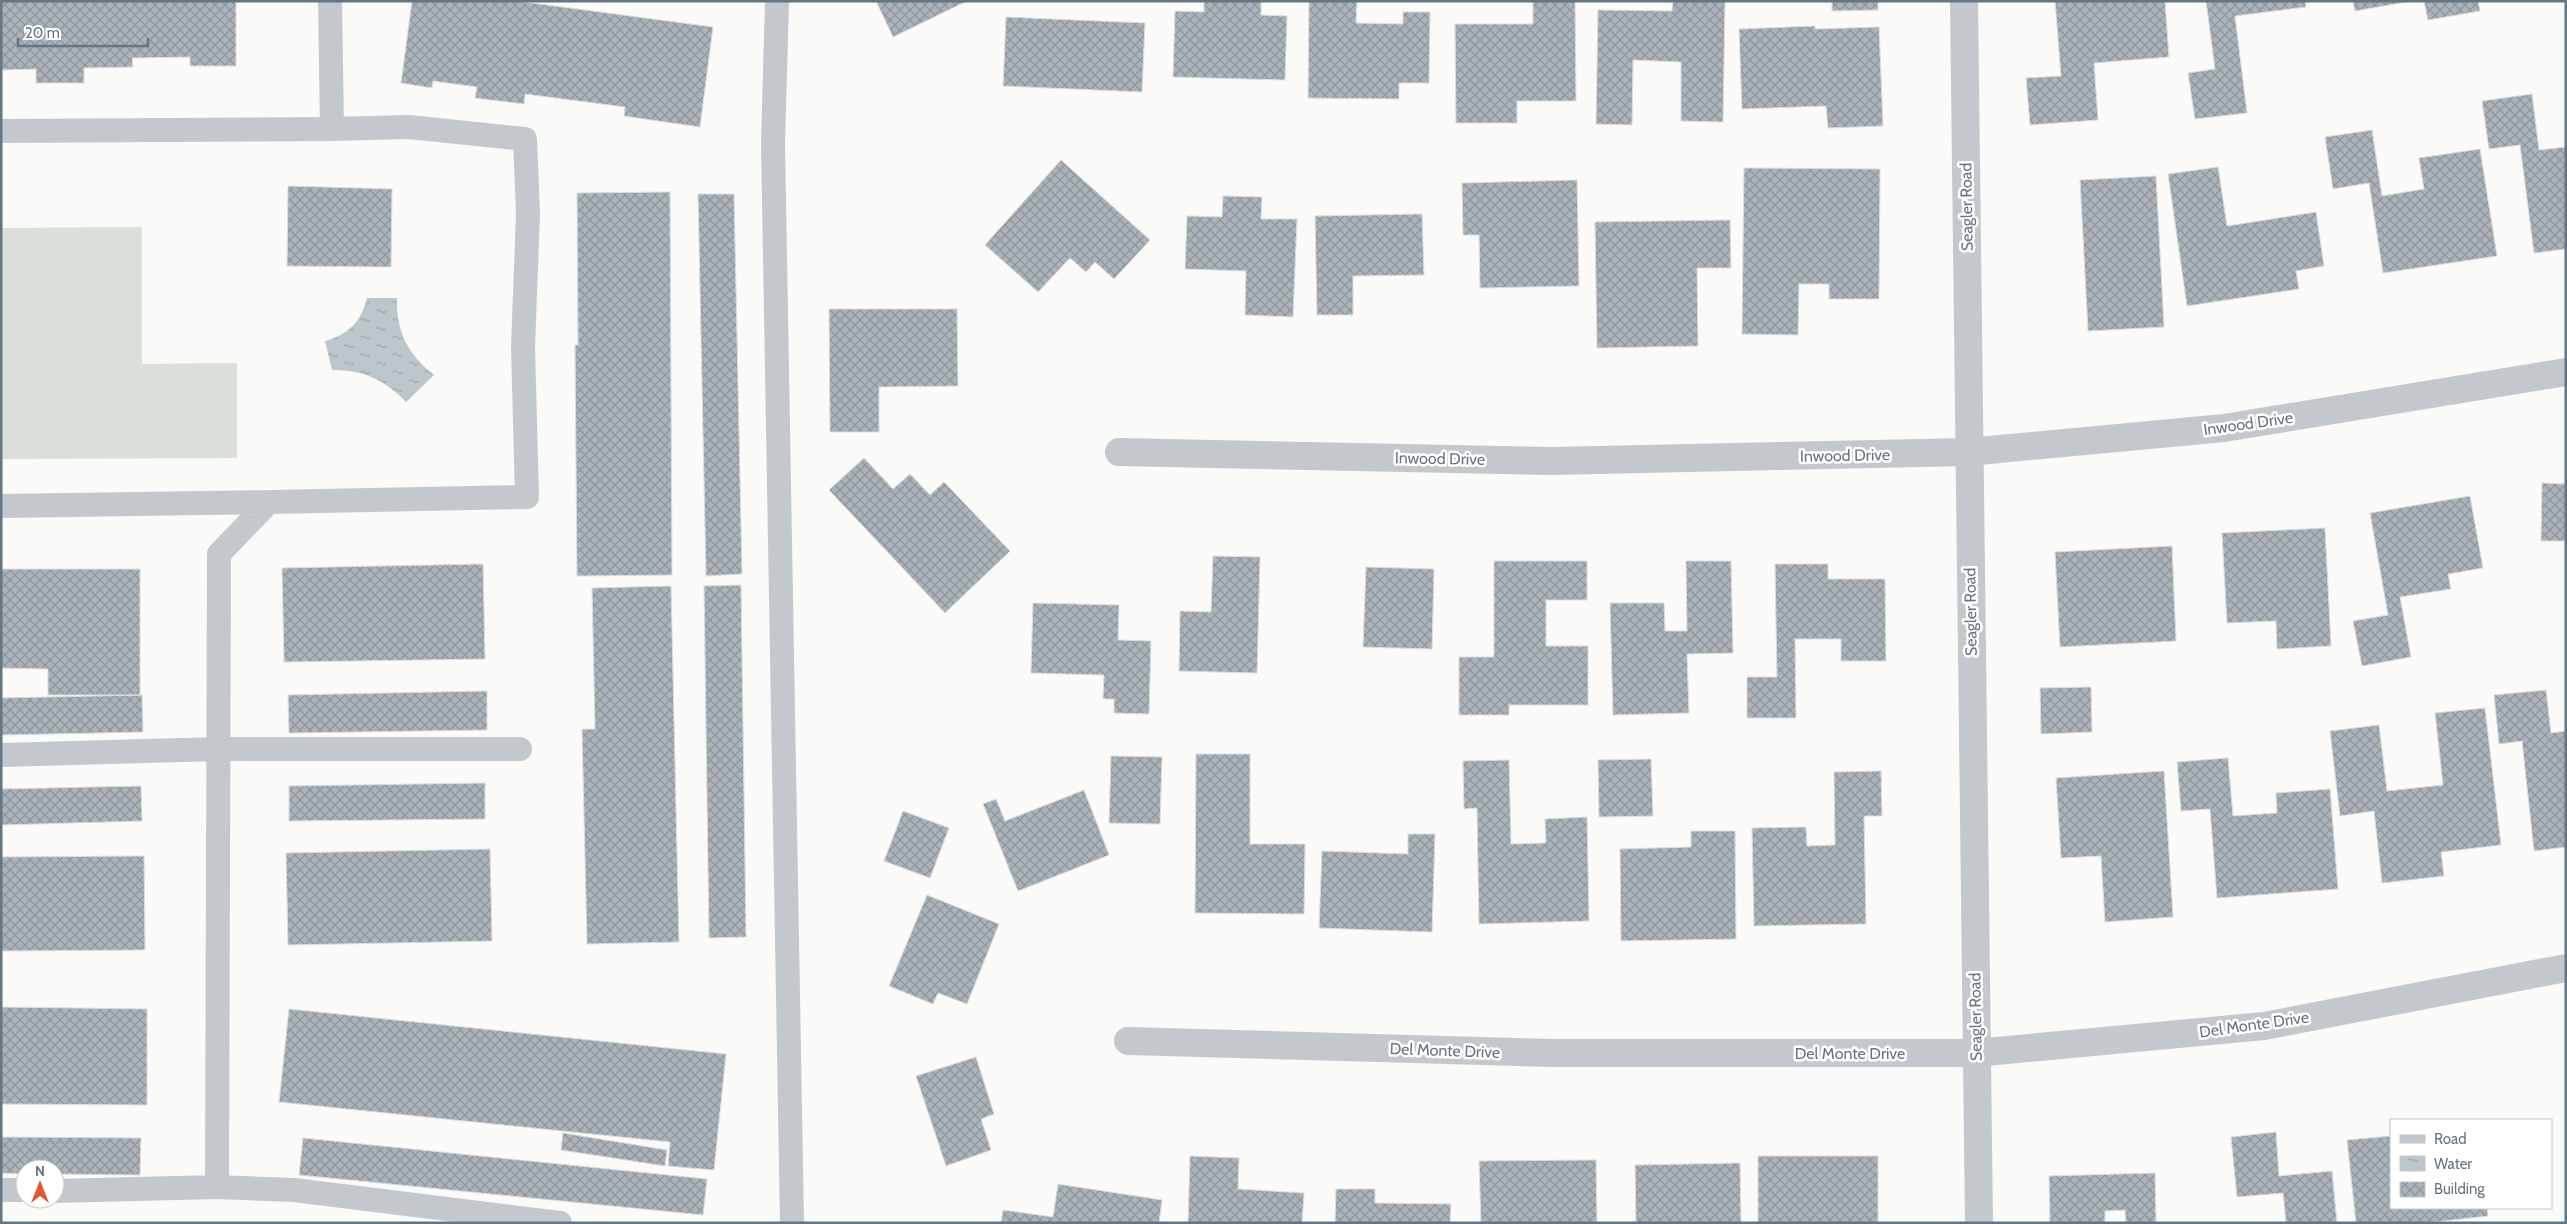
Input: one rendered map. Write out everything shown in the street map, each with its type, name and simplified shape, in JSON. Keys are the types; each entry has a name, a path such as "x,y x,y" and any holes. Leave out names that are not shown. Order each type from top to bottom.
{"street":[{"name":"Seagler Road","path":"1964,1 1975,1053 1979,1223"},
{"name":"Inwood Drive","path":"1119,452 1552,461 1968,452 2224,428 2566,372"},
{"name":"Del Monte Drive","path":"1128,1041 1552,1053 1975,1053 2264,1026 2566,968"}],"lane":[{"path":"330,1 332,129"},
{"path":"777,1 773,143 792,1223"},
{"path":"1,131 409,127 525,139 528,214 522,347 527,497 1,506"},
{"path":"217,1187 219,554 269,502"},
{"path":"1,755 218,749 520,749"},
{"path":"65,1190 217,1187 294,1190 560,1223"},
{"path":"1,1190 15,1190"}],"shaded area":[{"path":"142,227 142,364 237,363 237,458 1,459 1,228"}],"water":[{"path":"367,298 397,298 401,332 405,341 417,359 434,375 406,402 390,387 372,377 343,370 332,370 325,341 341,335 353,326 361,314"}],"building":[{"path":"1,1 236,1 236,66 190,66 190,57 132,58 133,67 84,68 84,83 36,83 36,69 1,70"},
{"path":"412,1 517,1 713,27 700,127 624,116 625,107 525,94 524,104 475,98 477,87 433,81 432,88 401,83"},
{"path":"876,1 967,1 893,37"},
{"path":"1204,1 1261,1 1261,15 1287,16 1285,80 1173,77 1175,11 1204,12"},
{"path":"1309,1 1357,1 1356,23 1403,24 1403,12 1430,12 1429,83 1399,83 1399,99 1308,98"},
{"path":"1533,1 1575,1 1576,101 1517,101 1517,123 1456,123 1455,24 1533,24"},
{"path":"1673,1 1725,1 1723,122 1681,121 1681,62 1633,60 1632,125 1596,124 1598,10 1672,11"},
{"path":"1832,1 1878,1 1878,10 1832,11"},
{"path":"2055,1 2165,1 2169,57 2094,63 2098,120 2030,125 2026,78 2061,76"},
{"path":"2206,1 2305,1 2306,7 2235,16 2247,113 2195,119 2188,73 2215,69"},
{"path":"2353,1 2412,1 2355,11"},
{"path":"2424,1 2478,1 2480,11 2428,20"},
{"path":"1006,17 1145,23 1142,92 1003,86"},
{"path":"1815,26 1815,29 1879,27 1883,126 1828,128 1826,106 1742,109 1739,29"},
{"path":"2532,94 2539,150 2566,147 2566,249 2534,253 2520,145 2489,149 2482,101"},
{"path":"2372,130 2382,196 2424,189 2419,158 2480,149 2497,256 2383,273 2369,183 2333,189 2325,137"},
{"path":"1061,160 1150,240 1114,279 1095,262 1086,272 1070,258 1038,292 985,245"},
{"path":"2218,167 2227,226 2316,212 2324,266 2296,271 2299,289 2187,306 2168,174"},
{"path":"1744,168 1880,169 1879,299 1829,299 1829,284 1799,284 1798,335 1742,334"},
{"path":"2156,176 2164,327 2088,331 2080,180"},
{"path":"1577,180 1579,286 1480,288 1479,235 1463,235 1462,183"},
{"path":"288,186 392,189 391,267 287,266"},
{"path":"670,192 672,575 577,576 575,345 578,345 577,193"},
{"path":"698,194 734,194 742,574 706,576"},
{"path":"1223,196 1262,197 1261,219 1297,219 1293,317 1245,315 1246,271 1185,269 1187,216 1222,217"},
{"path":"1422,214 1424,275 1353,276 1353,315 1317,315 1315,216"},
{"path":"1730,220 1731,268 1697,268 1698,346 1597,348 1595,222"},
{"path":"829,309 957,309 958,386 879,387 879,432 830,432"},
{"path":"864,458 893,489 910,474 930,495 944,482 1010,551 945,613 829,490"},
{"path":"2542,483 2566,484 2566,541 2541,541"},
{"path":"2470,496 2483,568 2448,574 2451,589 2400,597 2411,657 2362,666 2353,621 2388,615 2370,513"},
{"path":"2325,528 2331,646 2277,649 2276,621 2227,623 2222,533"},
{"path":"2172,546 2176,641 2060,647 2055,552"},
{"path":"1213,556 1260,557 1257,673 1179,671 1180,611 1211,612"},
{"path":"1494,561 1587,561 1587,600 1546,600 1546,646 1588,646 1588,705 1509,705 1509,715 1459,715 1459,657 1494,657"},
{"path":"1686,561 1731,561 1733,653 1687,654 1689,713 1613,715 1610,603 1664,603 1665,631 1687,631"},
{"path":"483,564 485,659 284,662 282,568"},
{"path":"1775,564 1828,564 1828,579 1885,579 1886,661 1841,661 1841,639 1795,639 1796,718 1747,718 1747,677 1777,677"},
{"path":"1366,567 1434,569 1432,649 1363,647"},
{"path":"1,569 140,569 140,695 48,695 48,669 1,668"},
{"path":"741,585 746,937 709,938 704,586"},
{"path":"671,586 679,942 587,944 582,729 595,729 592,588"},
{"path":"1033,603 1119,605 1118,640 1151,641 1149,714 1114,713 1114,699 1103,699 1104,675 1031,673"},
{"path":"2091,687 2092,732 2041,734 2040,688"},
{"path":"2546,690 2551,733 2566,731 2566,847 2534,851 2522,741 2499,744 2494,695"},
{"path":"487,691 487,730 289,733 288,695"},
{"path":"142,695 143,732 1,735 1,698"},
{"path":"2485,708 2501,845 2441,852 2444,876 2382,883 2374,811 2340,816 2330,731 2379,725 2387,791 2443,785 2435,713"},
{"path":"1196,754 1250,754 1250,844 1305,844 1304,914 1195,913"},
{"path":"1111,756 1162,757 1160,824 1109,823"},
{"path":"2228,758 2233,816 2277,813 2276,793 2330,789 2338,889 2217,898 2210,809 2181,811 2177,762"},
{"path":"1651,759 1653,816 1599,817 1598,760"},
{"path":"1509,760 1511,844 1546,843 1545,819 1587,817 1589,921 1479,924 1477,808 1464,809 1463,761"},
{"path":"1881,771 1882,816 1864,816 1866,924 1754,926 1752,828 1806,827 1807,846 1835,845 1834,772"},
{"path":"2164,771 2173,917 2105,922 2101,856 2061,858 2056,778"},
{"path":"485,783 485,819 289,821 289,786"},
{"path":"141,786 142,821 1,825 1,789"},
{"path":"1084,790 1109,855 1018,891 983,804 996,799 1005,821"},
{"path":"903,811 949,828 930,878 884,861"},
{"path":"1691,831 1735,831 1736,939 1621,941 1620,849 1691,847"},
{"path":"1408,834 1435,834 1432,932 1319,928 1322,851 1408,854"},
{"path":"490,849 492,941 288,945 286,853"},
{"path":"144,856 145,950 1,951 1,857"},
{"path":"927,895 999,924 967,1004 938,993 933,1004 889,986"},
{"path":"1,1007 147,1009 147,1105 1,1104"},
{"path":"289,1009 726,1054 714,1170 668,1166 670,1142 279,1102"},
{"path":"976,1057 994,1114 981,1119 991,1150 946,1166 916,1076"},
{"path":"2276,1132 2279,1176 2332,1171 2337,1223 2286,1223 2283,1193 2237,1197 2231,1137"},
{"path":"563,1133 667,1150 665,1166 561,1150"},
{"path":"2390,1136 2390,1209 2487,1209 2488,1216 2425,1223 2356,1223 2347,1140"},
{"path":"1,1137 141,1138 140,1175 65,1174 65,1159 15,1159 15,1174 1,1173"},
{"path":"303,1138 707,1179 703,1215 299,1175"},
{"path":"1190,1156 1239,1158 1238,1189 1304,1193 1302,1223 1188,1223"},
{"path":"1758,1156 1878,1156 1878,1223 1758,1223"},
{"path":"1596,1160 1597,1223 1481,1223 1479,1161"},
{"path":"1740,1163 1741,1223 1636,1223 1635,1165"},
{"path":"2155,1173 2156,1223 2126,1223 2125,1210 2105,1211 2105,1223 2050,1223 2049,1176"},
{"path":"1058,1184 1162,1200 1159,1223 1001,1223 1003,1210 1053,1217"},
{"path":"1336,1189 1375,1189 1375,1203 1451,1204 1450,1223 1335,1223"}]}
